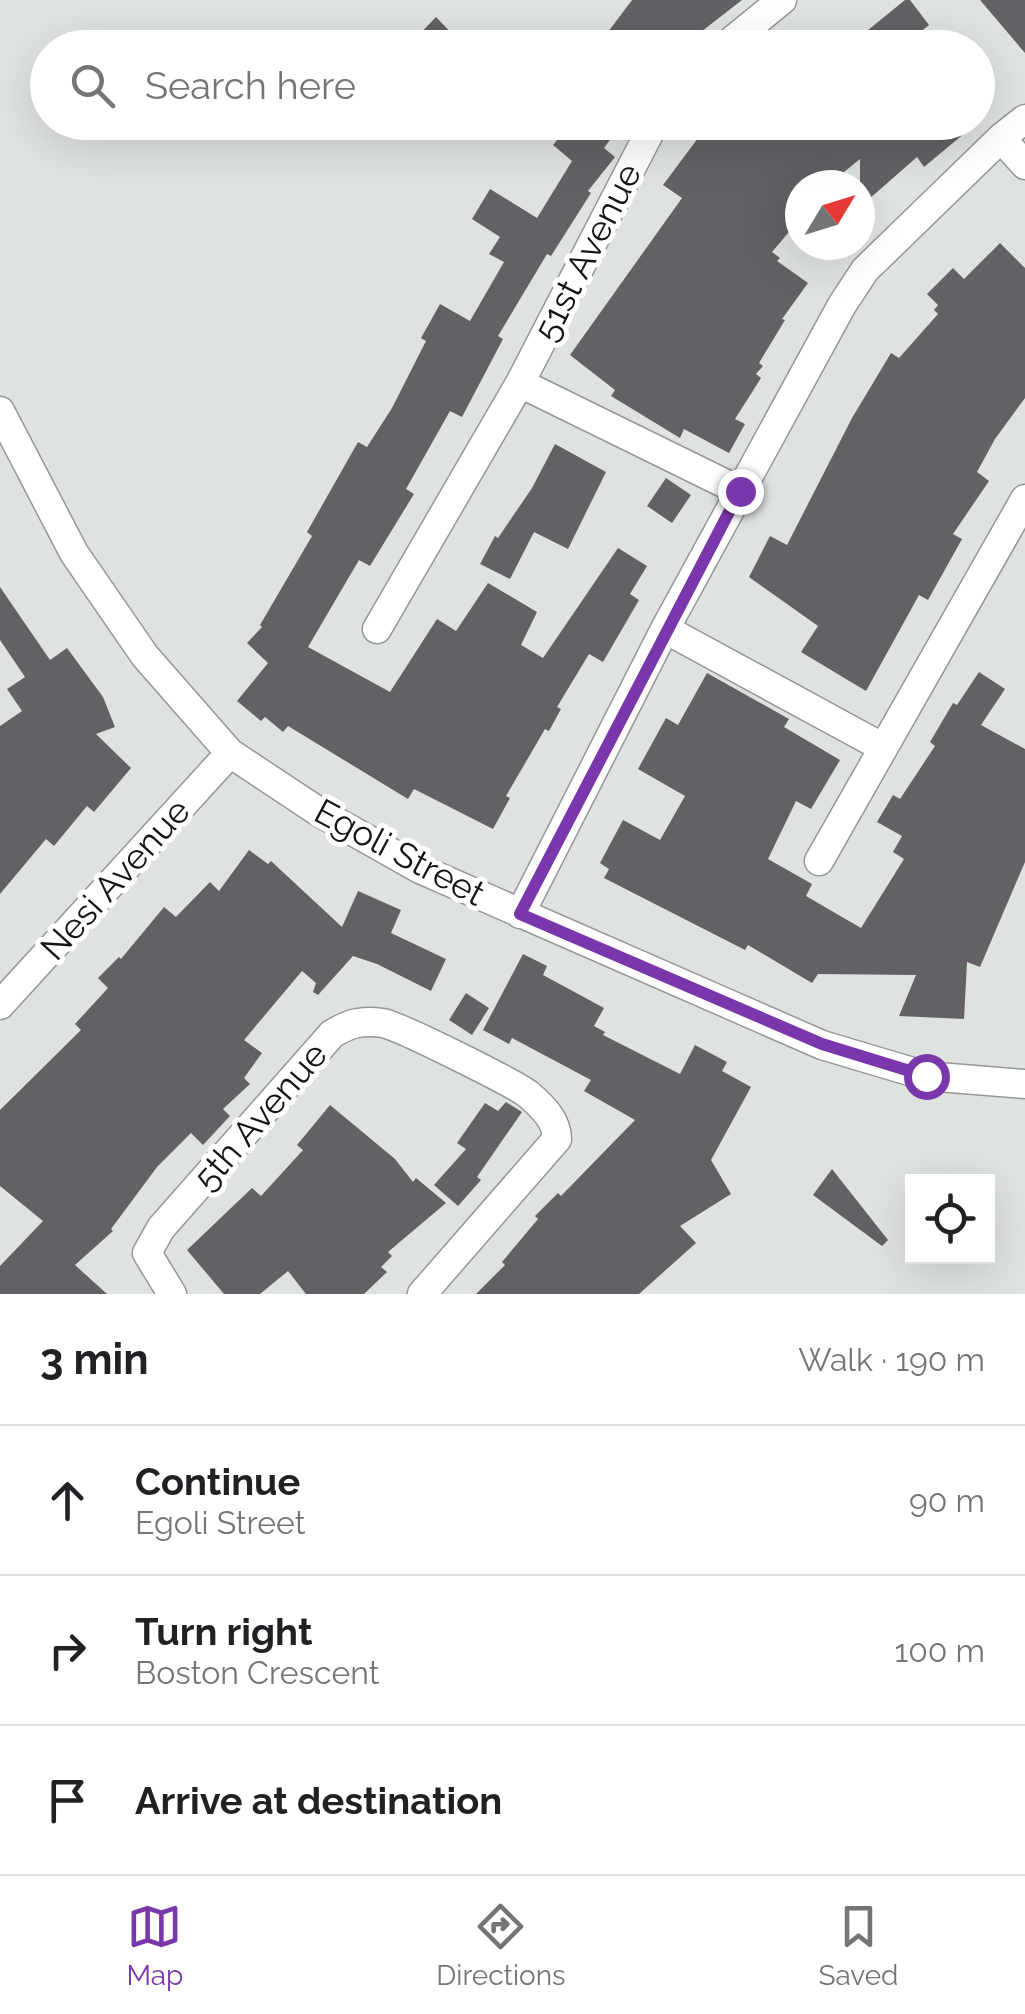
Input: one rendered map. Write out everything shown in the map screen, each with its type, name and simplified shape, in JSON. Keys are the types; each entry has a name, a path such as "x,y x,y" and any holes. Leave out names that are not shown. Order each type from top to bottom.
{"street":[{"path":"745,30 782,0"},
{"path":"520,914 665,629 842,304 866,270 1025,118"},
{"path":"1000,138 1025,165"},
{"name":"51st Avenue","path":"377,629 520,383 646,140"},
{"name":"51st Avenue","path":"520,383 740,491"},
{"name":"Egoli Street","path":"0,411 74,553 144,656 230,753 319,812 420,869 822,1044 926,1076 1025,1084"},
{"path":"819,861 1025,500"},
{"path":"665,629 882,747"},
{"name":"Nesi Avenue","path":"0,1005 230,753"},
{"name":"5th Avenue","path":"172,1294 147,1254 161,1228 332,1034 354,1021 388,1024 527,1093 554,1121 557,1130 557,1139 422,1294"}],"building":[{"path":"632,0 742,0 703,30 610,30"},
{"path":"905,0 910,0 929,25 923,30 868,30"},
{"path":"980,0 1025,0 1025,53"},
{"path":"436,17 449,30 423,30"},
{"path":"557,140 610,140 604,148 615,157 588,191 591,193 551,256 547,254 498,336 503,339 462,417 450,411 406,489 414,494 370,566 359,560 308,647 390,692 437,619 456,631 488,583 537,612 521,645 543,658 618,548 647,566 630,594 639,600 603,662 589,654 557,707 561,709 549,731 545,729 506,796 510,798 493,829 414,789 408,799 288,726 283,732 265,717 261,721 237,701 268,663 247,643 262,627 312,536 307,532 358,442 367,447 392,408 426,341 421,338 440,304 470,321 504,262 489,254 500,237 472,219 490,189 537,218 572,161 553,145"},
{"path":"697,140 956,140 924,167 917,157 875,194 875,170 860,170 860,159 846,170 785,170 785,237 772,252 780,258 777,261 808,283 782,319 785,320 759,363 763,366 756,374 761,378 735,419 745,424 729,453 684,429 680,438 611,396 615,390 570,355 682,198 663,185"},
{"path":"1000,243 1025,268 1025,398 977,472 989,481 953,534 962,539 928,600 919,595 866,691 801,652 818,626 749,577 770,536 787,545 852,418 891,353 899,358 938,314 934,310 938,305 927,294 953,268 964,279"},
{"path":"555,444 606,472 568,549 534,532 510,579 480,564 495,536 498,538 532,488"},
{"path":"666,478 691,495 672,523 647,506"},
{"path":"0,587 50,660 67,648 103,697 115,727 96,734 131,768 94,812 87,806 54,846 46,839 0,894 0,726 22,711 7,689 25,677 0,640"},
{"path":"979,672 1005,689 981,725 1025,749 1025,862 980,967 967,962 964,1019 899,1016 916,975 818,974 812,983 748,945 745,950 604,878 609,869 600,863 623,820 660,840 685,796 638,769 666,718 678,725 707,673 789,719 784,727 840,760 811,809 796,801 768,859 812,884 806,896 861,928 904,859 893,852 902,836 877,822 893,795 900,799 935,746 930,742 953,703 957,705"},
{"path":"249,850 268,864 271,861 342,927 358,891 401,910 391,933 446,959 431,991 353,956 318,995 313,992 316,983 302,971 244,1040 262,1053 244,1078 250,1084 223,1109 230,1116 203,1145 191,1133 157,1167 113,1231 75,1265 107,1294 0,1294 0,1266 43,1221 0,1186 0,1110 81,1030 75,1024 108,988 98,978 121,959 164,907 176,917 210,882 219,891"},
{"path":"523,954 547,966 543,975 604,1008 594,1026 605,1032 603,1035 680,1074 695,1045 727,1062 722,1071 751,1087 711,1160 731,1194 680,1226 696,1243 639,1294 476,1294 505,1265 502,1262 538,1219 535,1216 558,1193 561,1196 635,1120 584,1091 591,1080 512,1038 509,1044 483,1030"},
{"path":"466,993 489,1008 472,1035 449,1020"},
{"path":"506,1102 522,1112 477,1177 481,1180 458,1206 434,1185 466,1149 457,1143 485,1103 498,1111"},
{"path":"330,1105 395,1159 413,1182 416,1178 446,1203 388,1252 392,1256 381,1267 387,1272 364,1294 306,1294 288,1271 260,1294 224,1294 187,1250 252,1188 261,1196 303,1150 297,1145"},
{"path":"832,1169 888,1240 882,1246 813,1195"}],"route":[{"path":"740,491 520,914 822,1044 926,1076"}]}
